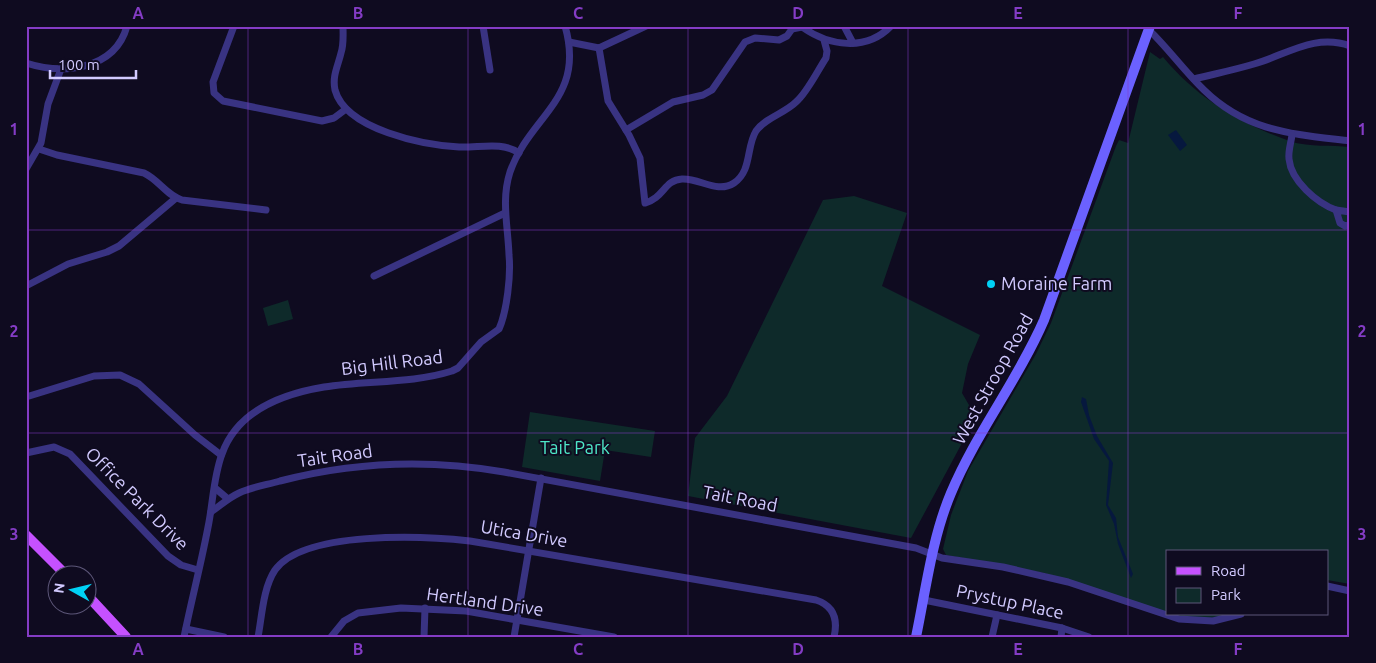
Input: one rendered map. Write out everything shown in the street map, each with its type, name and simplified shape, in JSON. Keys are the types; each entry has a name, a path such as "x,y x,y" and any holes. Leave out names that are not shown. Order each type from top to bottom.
{"main road":[{"name":"West Stroop Road","path":"916,637 932,554 943,515 958,478 1026,360 1044,320 1149,28"},
{"path":"26,535 57,566"},
{"path":"98,607 126,637"}],"street":[{"path":"26,63 61,69 85,66 103,59 119,44 127,26"},
{"path":"234,26 213,82 214,93 223,101 322,121 334,118 346,109"},
{"path":"343,26 342,52 334,78 337,95 346,109 372,125 417,140 445,146 499,146 519,153"},
{"path":"483,26 490,70"},
{"name":"Big Hill Road","path":"185,633 222,455 243,422 255,411 275,401 322,388 348,383 400,380 446,373 458,368 481,342 496,332 500,326 509,273 505,189 519,153 553,106 566,82 570,66 565,26"},
{"path":"568,42 599,48 646,26"},
{"path":"784,26 792,29 802,27 824,40 839,44 877,38 891,26"},
{"path":"844,26 853,43"},
{"path":"1149,28 1212,98 1237,114 1264,127 1292,135 1350,141"},
{"path":"626,130 673,102 703,95 712,90 745,42 755,38 779,40 787,36 792,29"},
{"path":"599,48 608,100 640,158 645,203 655,200 666,187 681,179 691,179 717,187 735,183 746,169 756,132 798,101 826,58 828,51 824,40"},
{"path":"1194,79 1256,64 1311,42 1327,41 1350,46"},
{"path":"26,168 39,148 51,93 61,69"},
{"path":"1292,135 1289,158 1293,172 1310,193 1336,210 1350,212"},
{"path":"39,148 57,155 144,173 157,180 176,198 266,210"},
{"path":"26,286 68,264 119,246 176,198"},
{"path":"1336,210 1340,223 1345,226 1350,225"},
{"path":"374,276 506,213"},
{"path":"26,396 102,375 127,377 139,384 195,435 222,455"},
{"name":"Office Park Drive","path":"26,454 54,447 70,454 168,556 181,565 198,570"},
{"name":"Tait Road","path":"211,512 228,499 248,489 329,470 376,465 455,465 541,478 866,537 916,548 942,558 1003,567 1058,580 1166,615"},
{"path":"514,637 541,478"},
{"path":"215,488 228,499"},
{"name":"Utica Drive","path":"258,637 272,577 288,557 305,550 362,539 414,537 470,540 816,600 826,605 835,616 834,637"},
{"path":"1328,586 1350,591"},
{"name":"Prystup Place","path":"924,600 1062,628 1089,637"},
{"path":"424,637 425,608"},
{"name":"Hertland Drive","path":"331,637 344,621 358,613 381,609 425,608 466,611 614,637"},
{"path":"992,637 997,615"},
{"name":"Tait Road","path":"1170,616 1179,619 1213,621 1232,616"},
{"path":"1061,637 1062,628"},
{"path":"185,633 224,637"}],"green space":[{"path":"1150,52 1160,59 1163,57 1176,72 1206,98 1255,127 1299,144 1350,147 1350,584 1328,580 1328,550 1166,550 1166,614 1044,573 946,555 943,549 951,515 968,471 1036,354 1051,323 1116,146 1119,140 1128,143"},
{"path":"854,196 907,213 882,286 980,335 968,364 962,393 976,417 911,538 688,496 695,438 727,396 823,200"},
{"path":"288,300 293,319 268,326 263,308"},
{"name":"Tait Park","path":"530,412 655,431 651,457 605,450 600,481 522,467"},
{"path":"1177,616 1222,616 1206,619"}],"water":[{"path":"1176,130 1187,145 1180,151 1168,135"},
{"path":"1082,397 1086,399 1089,415 1097,436 1113,463 1108,505 1116,518 1118,537 1133,574 1131,578 1106,505 1109,461 1094,439 1081,402"}],"place":[{"name":"Moraine Farm","path":"991,284"}]}
